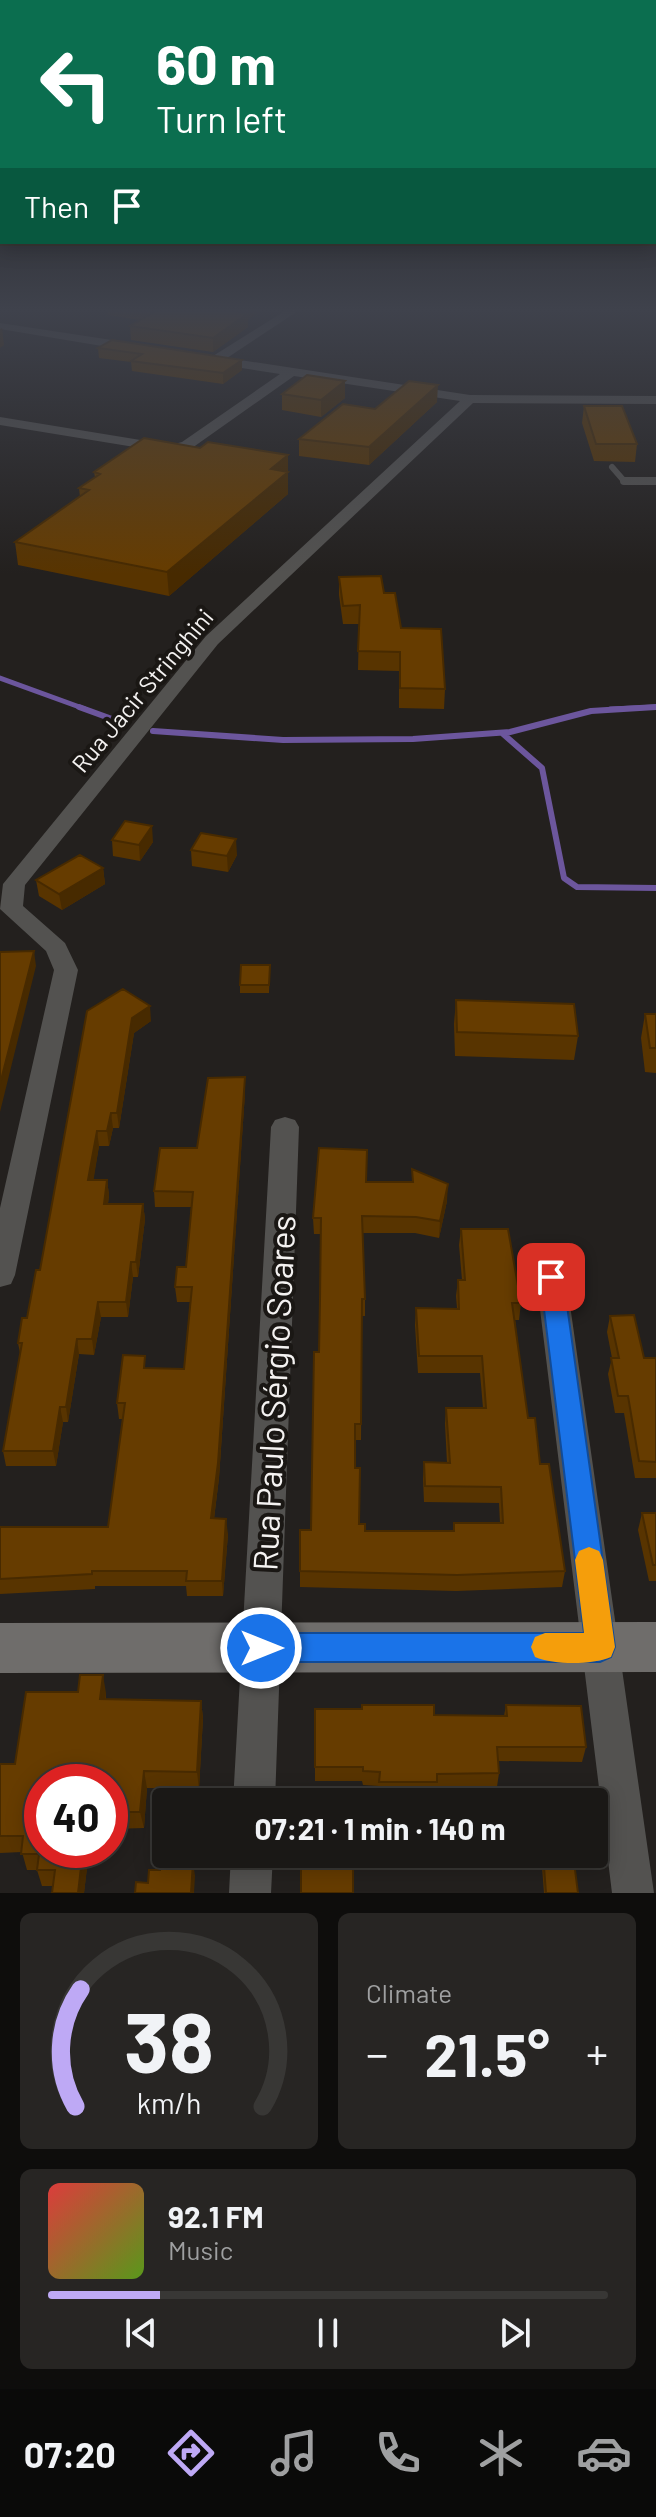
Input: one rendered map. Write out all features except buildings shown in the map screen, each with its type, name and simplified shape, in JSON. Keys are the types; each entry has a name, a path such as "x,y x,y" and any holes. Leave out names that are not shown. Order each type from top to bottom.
{"street":[{"path":"0,421 171,449 187,445 255,397"},
{"path":"459,397 656,400"},
{"name":"Rua Jacir Stringhini","path":"0,1275 66,970 57,948 11,908 14,884 159,700 212,640 470,399"},
{"name":"Rua Paulo Sérgio Soares","path":"255,1788 285,1127"},
{"path":"551,1277 633,1893"},
{"path":"0,1648 656,1647"},
{"path":"250,1893 251,1868"}],"lane":[{"path":"612,467 625,482 656,481"}],"waterway":[{"path":"0,678 85,709"},
{"path":"79,707 123,723"},
{"path":"153,731 283,740 413,739 510,732 591,711 656,707 610,709"},
{"path":"502,733 542,768 564,878 577,887 656,888"}],"slow traffic":[{"path":"545,1647 600,1647 589,1560"}],"route":[{"path":"261,1648 600,1647 551,1277"}]}
